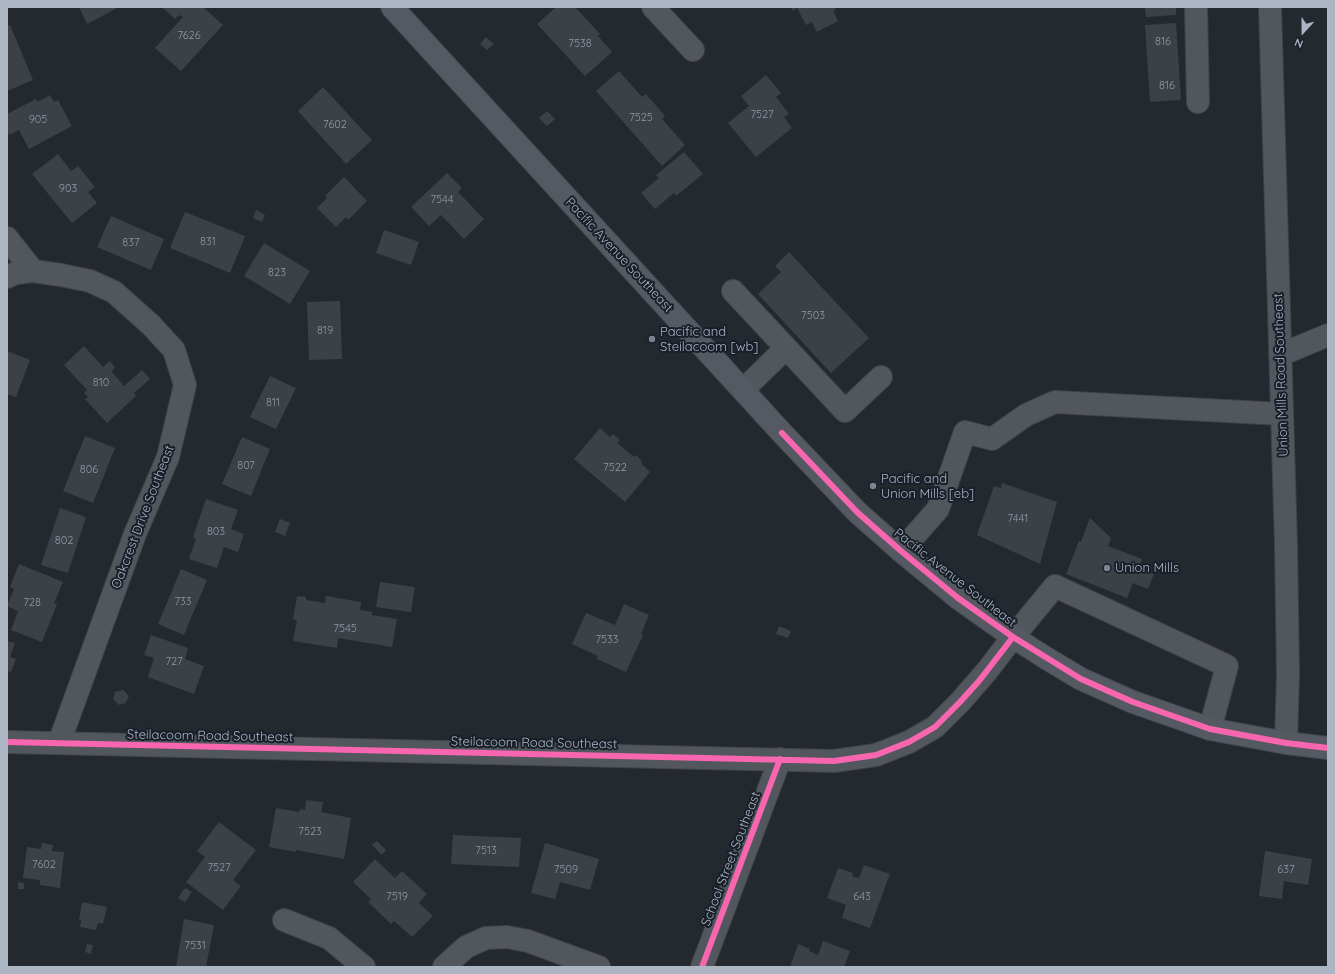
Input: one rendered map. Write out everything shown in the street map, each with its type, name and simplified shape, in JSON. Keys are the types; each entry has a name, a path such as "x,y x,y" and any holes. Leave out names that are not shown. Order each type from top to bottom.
{"main road":[{"name":"Pacific Avenue Southeast","path":"392,7 743,390 857,512 958,598 1012,637 1081,679 1133,702 1210,729 1286,743 1328,748"}],"street":[{"path":"653,7 693,50"},
{"path":"1196,7 1198,102"},
{"name":"Union Mills Road Southeast","path":"1270,7 1288,674 1286,743"},
{"path":"7,238 33,271"},
{"name":"Oakcrest Drive Southeast","path":"7,277 16,273 33,271 90,281 114,292 152,325 174,350 185,385 168,457 135,534 59,743"},
{"path":"732,292 845,411 881,377"},
{"path":"1280,355 1328,335"},
{"path":"743,390 786,348"},
{"path":"901,551 938,509 965,432 992,439 1026,415 1055,402 1282,414"},
{"name":"Steilacoom Road Southeast","path":"7,742 834,761 876,755 909,742 935,727 987,672 1012,637 1055,586 1227,666 1210,729"},
{"name":"School Street Southeast","path":"702,967 780,759"},
{"path":"284,920 329,938 364,967"},
{"path":"444,967 466,947 486,938 507,937 528,941 599,967"}],"building":[{"path":"79,7 119,7 87,24"},
{"path":"203,7 223,25 181,71 155,48 183,17 179,15 175,19 163,8"},
{"path":"556,7 575,7 600,34 598,36 612,52 585,76 537,24"},
{"path":"791,7 834,7 836,10 833,11 838,21 817,32 812,22 806,25 797,8 793,11"},
{"path":"1145,7 1176,7 1176,15 1146,17"},
{"path":"1176,23 1181,100 1150,102 1145,25"},
{"path":"10,25 33,80 7,91 7,26"},
{"path":"486,37 494,44 487,50 480,44"},
{"path":"619,71 642,97 646,94 665,116 662,119 685,145 662,166 596,91"},
{"path":"766,75 781,93 776,97 789,114 784,117 792,128 756,157 728,123 749,106 741,96"},
{"path":"323,87 372,140 346,164 298,111"},
{"path":"50,95 54,102 58,100 72,126 29,149 19,130 9,135 7,131 7,114 36,99 37,102"},
{"path":"547,111 555,119 547,126 539,118"},
{"path":"684,152 703,174 676,196 674,193 655,209 641,193 659,178 656,175"},
{"path":"58,154 71,171 78,166 95,187 88,192 97,203 72,223 32,174"},
{"path":"447,173 462,188 458,192 484,219 464,239 441,215 429,226 411,207"},
{"path":"344,177 367,201 348,220 346,217 336,227 317,208 327,198 325,196"},
{"path":"256,210 265,215 262,222 253,218"},
{"path":"185,212 245,236 230,273 170,248"},
{"path":"111,216 164,239 151,270 97,247"},
{"path":"384,230 419,242 411,265 376,253"},
{"path":"264,243 310,271 290,304 244,276"},
{"path":"789,252 869,338 831,373 758,294 781,272 775,266"},
{"path":"340,301 342,359 309,360 307,302"},
{"path":"84,346 103,367 110,361 115,368 111,371 124,386 142,370 150,379 134,393 136,396 107,423 85,399 88,397 84,393 87,390 64,365"},
{"path":"7,351 30,360 16,397 7,394"},
{"path":"270,376 296,388 276,429 250,417"},
{"path":"600,428 610,437 613,434 620,440 617,443 634,457 636,455 642,461 641,463 650,472 625,502 574,459"},
{"path":"85,436 115,448 93,503 63,491"},
{"path":"242,437 270,449 251,496 222,484"},
{"path":"1002,483 1057,502 1040,564 977,535 994,486 1001,488"},
{"path":"206,499 238,510 231,529 244,534 238,552 224,547 217,568 189,559 196,539 193,537"},
{"path":"60,508 86,517 68,573 41,565"},
{"path":"1090,518 1111,538 1108,546 1142,559 1139,568 1154,574 1148,589 1133,583 1127,598 1066,574"},
{"path":"280,519 290,523 285,536 275,532"},
{"path":"19,564 63,582 54,603 57,604 42,642 11,630 18,611 7,606 14,589 10,587"},
{"path":"181,569 207,580 184,635 158,624"},
{"path":"380,582 415,587 411,612 376,607"},
{"path":"297,596 306,597 306,600 325,603 326,596 361,602 360,610 372,612 372,615 397,619 392,647 338,638 337,648 293,641 297,620 293,619"},
{"path":"624,604 649,615 641,634 643,635 626,672 597,659 598,656 572,644 586,613 615,625"},
{"path":"779,626 791,631 788,638 776,634"},
{"path":"151,635 188,648 185,659 204,666 194,694 148,677 154,658 144,655"},
{"path":"7,641 15,643 10,657 16,659 11,672 7,671"},
{"path":"123,690 129,696 126,703 119,705 113,699 115,692"},
{"path":"306,800 323,802 321,812 351,818 344,859 296,850 296,852 269,847 276,808 299,812 300,809 305,810"},
{"path":"219,822 256,850 233,880 241,886 223,910 186,882 205,857 197,851"},
{"path":"453,835 521,838 519,867 451,864"},
{"path":"377,841 386,850 382,855 372,845"},
{"path":"42,843 53,845 52,851 64,852 60,888 40,885 40,880 23,878 27,847 41,849"},
{"path":"545,843 599,859 590,890 560,882 555,899 531,893"},
{"path":"1265,851 1312,859 1308,885 1284,881 1282,899 1259,896"},
{"path":"375,859 395,878 402,871 427,894 419,903 433,916 412,937 394,921 391,924 368,902 371,899 353,882"},
{"path":"864,865 890,874 870,928 842,918 846,905 827,898 838,868 853,873 852,876 859,878"},
{"path":"18,882 24,883 24,889 18,889"},
{"path":"186,888 192,892 185,902 178,898"},
{"path":"82,902 107,907 103,924 98,923 96,930 80,927 81,920 79,920"},
{"path":"184,919 214,925 206,967 176,967"},
{"path":"823,941 850,951 844,967 790,967 798,944 810,949 809,951 818,955"},
{"path":"87,944 93,945 91,954 85,952"}],"cycle path":[{"path":"782,433 857,512 958,598 1013,637 1081,679 1133,702 1210,729 1286,743 1328,748"},
{"path":"7,742 834,761 876,755 909,742 935,727 979,681 1013,637"},
{"path":"702,967 780,759"}],"place":[{"name":"Pacific and Steilacoom [wb]","path":"652,339"},
{"name":"Pacific and Union Mills [eb]","path":"873,486"},
{"name":"Union Mills","path":"1107,568"}]}
